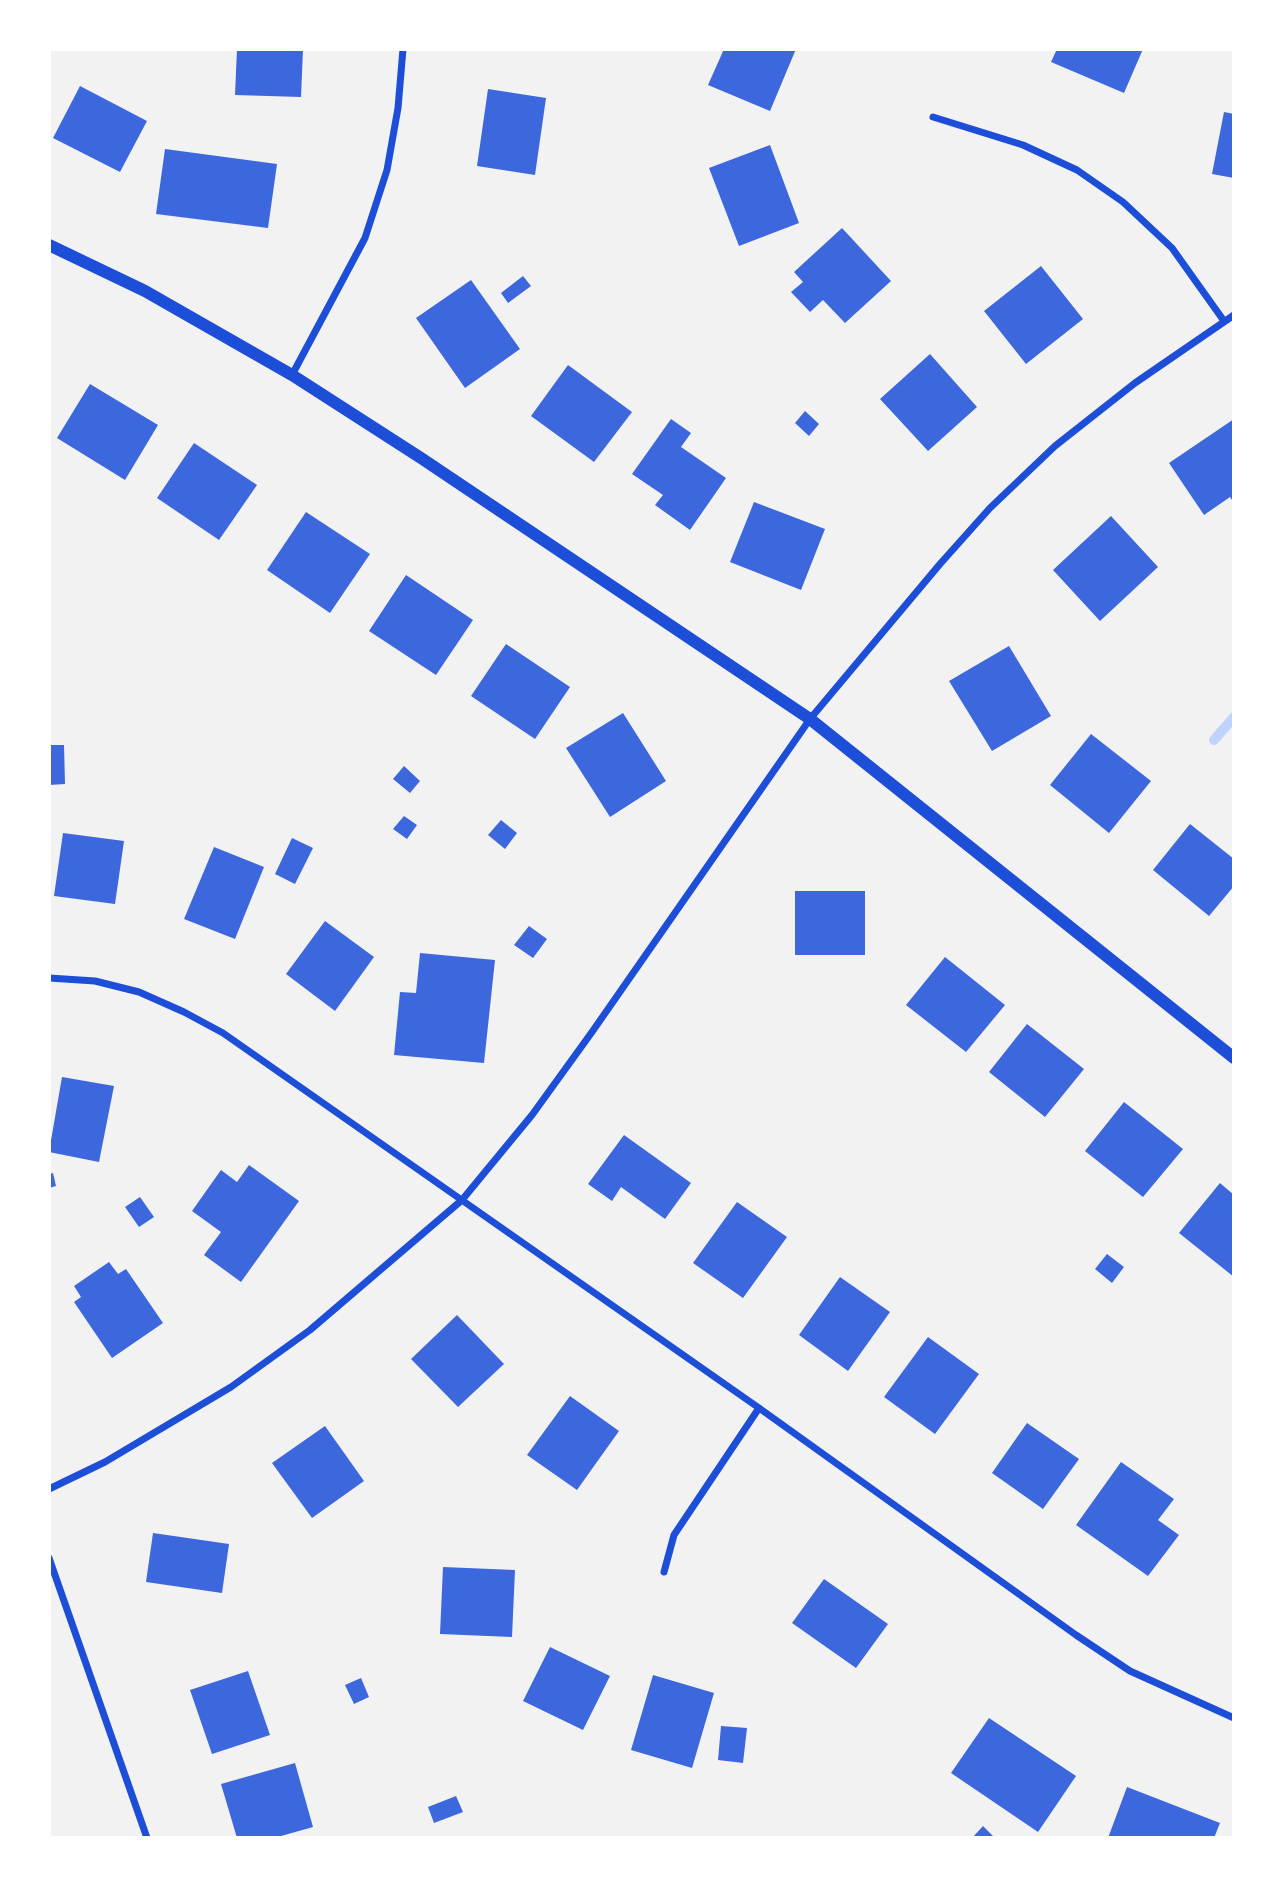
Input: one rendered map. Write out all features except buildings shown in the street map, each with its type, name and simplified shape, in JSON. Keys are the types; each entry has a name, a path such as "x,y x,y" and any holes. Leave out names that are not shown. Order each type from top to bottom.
{"street":[{"path":"292,375 365,238 387,170 398,108 403,49"},
{"path":"933,117 1023,145 1077,170 1111,194 1172,248 1224,321"},
{"path":"49,245 145,291 292,375 421,458 810,719 1234,1059"},
{"path":"49,1489 105,1462 231,1387 310,1330 462,1199 532,1115 593,1032 810,719 989,508 1055,446 1135,383 1234,315"},
{"path":"49,978 95,981 139,992 223,1033 759,1408 1076,1635 1130,1671 1234,1718"},
{"path":"664,1572 674,1535 759,1408"},
{"path":"49,1558 146,1838"}],"waterway":[{"path":"1214,740 1234,717"}]}
